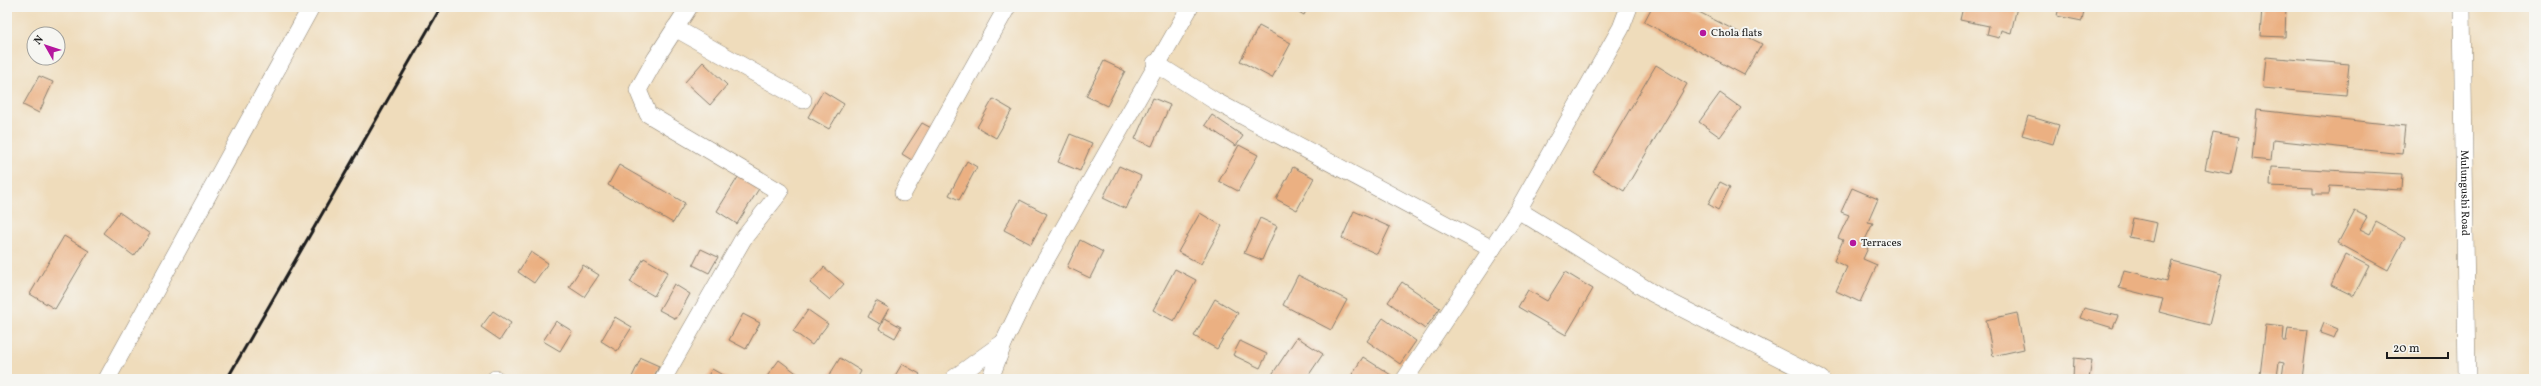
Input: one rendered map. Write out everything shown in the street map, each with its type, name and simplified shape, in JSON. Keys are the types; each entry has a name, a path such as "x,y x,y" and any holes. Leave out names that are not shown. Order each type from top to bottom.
{"street":[{"path":"107,379 311,7"},
{"path":"663,379 743,239 780,192 648,114 638,90 689,7"},
{"path":"903,193 1007,7"},
{"path":"1405,379 1518,210 1621,28 1629,7"},
{"name":"Mulungushi Road","path":"2462,7 2467,379"},
{"path":"990,379 1004,342 1033,282 1134,106 1155,63 1185,8"},
{"path":"675,28 803,100"},
{"path":"1155,63 1214,101 1492,250"},
{"path":"1518,210 1654,294 1821,379"},
{"path":"953,379 1004,342"}],"building":[{"path":"1290,7 1308,7 1304,15"},
{"name":"Chola flats","path":"1652,7 1689,7 1762,44 1744,75 1644,22"},
{"path":"1963,7 2017,7 2011,33 2001,30 1999,38 1987,35 1989,26 1960,20"},
{"path":"2059,7 2085,7 2082,21 2057,16"},
{"path":"2262,7 2286,7 2285,37 2260,36"},
{"path":"1259,26 1291,43 1272,78 1240,61"},
{"path":"2266,57 2349,64 2346,95 2263,88"},
{"path":"1104,61 1125,71 1107,106 1086,96"},
{"path":"703,62 727,85 710,105 685,82"},
{"path":"1656,65 1687,84 1624,191 1593,172"},
{"path":"39,76 53,82 39,113 23,105"},
{"path":"823,91 844,104 829,129 808,117"},
{"path":"1720,93 1741,108 1720,137 1699,122"},
{"path":"1153,98 1170,105 1152,146 1135,139"},
{"path":"993,99 1012,110 996,138 977,127"},
{"path":"2257,110 2405,126 2402,154 2273,140 2271,161 2252,159"},
{"path":"1212,115 1243,136 1236,146 1205,125"},
{"path":"2028,116 2059,125 2053,144 2022,135"},
{"path":"922,123 935,130 915,162 902,154"},
{"path":"2213,132 2239,137 2231,174 2205,169"},
{"path":"1070,134 1092,143 1080,171 1058,162"},
{"path":"1239,145 1258,155 1238,191 1219,181"},
{"path":"967,161 977,167 959,200 949,195"},
{"path":"619,165 685,203 673,223 608,185"},
{"path":"1119,166 1141,176 1126,209 1103,198"},
{"path":"1293,167 1314,178 1297,210 1276,199"},
{"path":"2271,167 2402,174 2401,190 2330,186 2329,194 2313,194 2313,188 2270,186"},
{"path":"740,174 760,187 737,224 717,211"},
{"path":"1720,182 1730,187 1718,210 1708,204"},
{"name":"Terraces","path":"1852,188 1878,199 1868,222 1873,223 1862,246 1868,248 1863,259 1877,265 1860,302 1836,291 1847,267 1834,261 1843,240 1838,238 1849,215 1841,212"},
{"path":"1020,200 1047,214 1031,244 1004,230"},
{"path":"1354,211 1390,227 1377,254 1342,238"},
{"path":"2355,211 2367,217 2360,229 2370,234 2376,222 2405,238 2388,270 2338,243"},
{"path":"119,212 150,234 134,256 103,233"},
{"path":"1200,213 1222,226 1201,264 1178,252"},
{"path":"1260,218 1277,226 1262,260 1244,253"},
{"path":"2133,218 2157,223 2153,242 2129,237"},
{"path":"64,236 89,251 55,309 30,294"},
{"path":"1080,240 1103,252 1090,278 1067,267"},
{"path":"701,249 718,257 709,273 693,265"},
{"path":"531,252 548,263 534,283 518,272"},
{"path":"2346,254 2369,266 2354,296 2331,285"},
{"path":"644,258 668,272 654,296 630,282"},
{"path":"2172,261 2222,274 2209,325 2159,312 2163,299 2119,288 2124,270 2167,281"},
{"path":"583,265 599,275 584,297 569,287"},
{"path":"824,267 844,284 830,300 810,283"},
{"path":"1175,269 1196,280 1174,321 1153,310"},
{"path":"1565,272 1593,289 1566,335 1518,307 1528,290 1547,301"},
{"path":"1298,275 1347,300 1331,330 1283,305"},
{"path":"1402,282 1440,308 1425,329 1388,302"},
{"path":"674,284 690,294 676,319 659,310"},
{"path":"1215,299 1238,313 1217,349 1194,336"},
{"path":"876,301 889,308 880,324 868,317"},
{"path":"2084,308 2118,316 2113,328 2080,318"},
{"path":"808,310 828,324 812,345 793,331"},
{"path":"493,311 511,323 500,340 481,327"},
{"path":"2017,313 2024,349 1993,356 1986,320"},
{"path":"743,314 760,323 746,349 729,340"},
{"path":"615,317 632,327 617,351 601,341"},
{"path":"885,318 901,327 895,338 879,329"},
{"path":"1383,318 1416,341 1400,364 1367,341"},
{"path":"556,321 572,331 560,351 543,341"},
{"path":"2324,323 2338,329 2334,338 2320,333"},
{"path":"2266,325 2284,327 2283,341 2286,341 2288,328 2308,330 2302,379 2282,377 2284,363 2279,362 2277,377 2260,375"},
{"path":"1297,337 1323,354 1306,379 1269,379"},
{"path":"1240,341 1267,354 1260,368 1233,355"},
{"path":"1363,357 1391,375 1388,379 1349,379"},
{"path":"641,358 659,366 653,379 631,379"},
{"path":"840,358 861,371 857,379 827,379"},
{"path":"2074,358 2092,360 2089,379 2073,379"},
{"path":"779,360 799,375 796,379 765,379"},
{"path":"902,364 920,374 917,379 893,379"},
{"path":"712,369 728,378 706,379"}],"railway":[{"path":"227,379 441,7"}],"place":[{"name":"Chola flats","path":"1703,33"},
{"name":"Terraces","path":"1853,243"}]}
